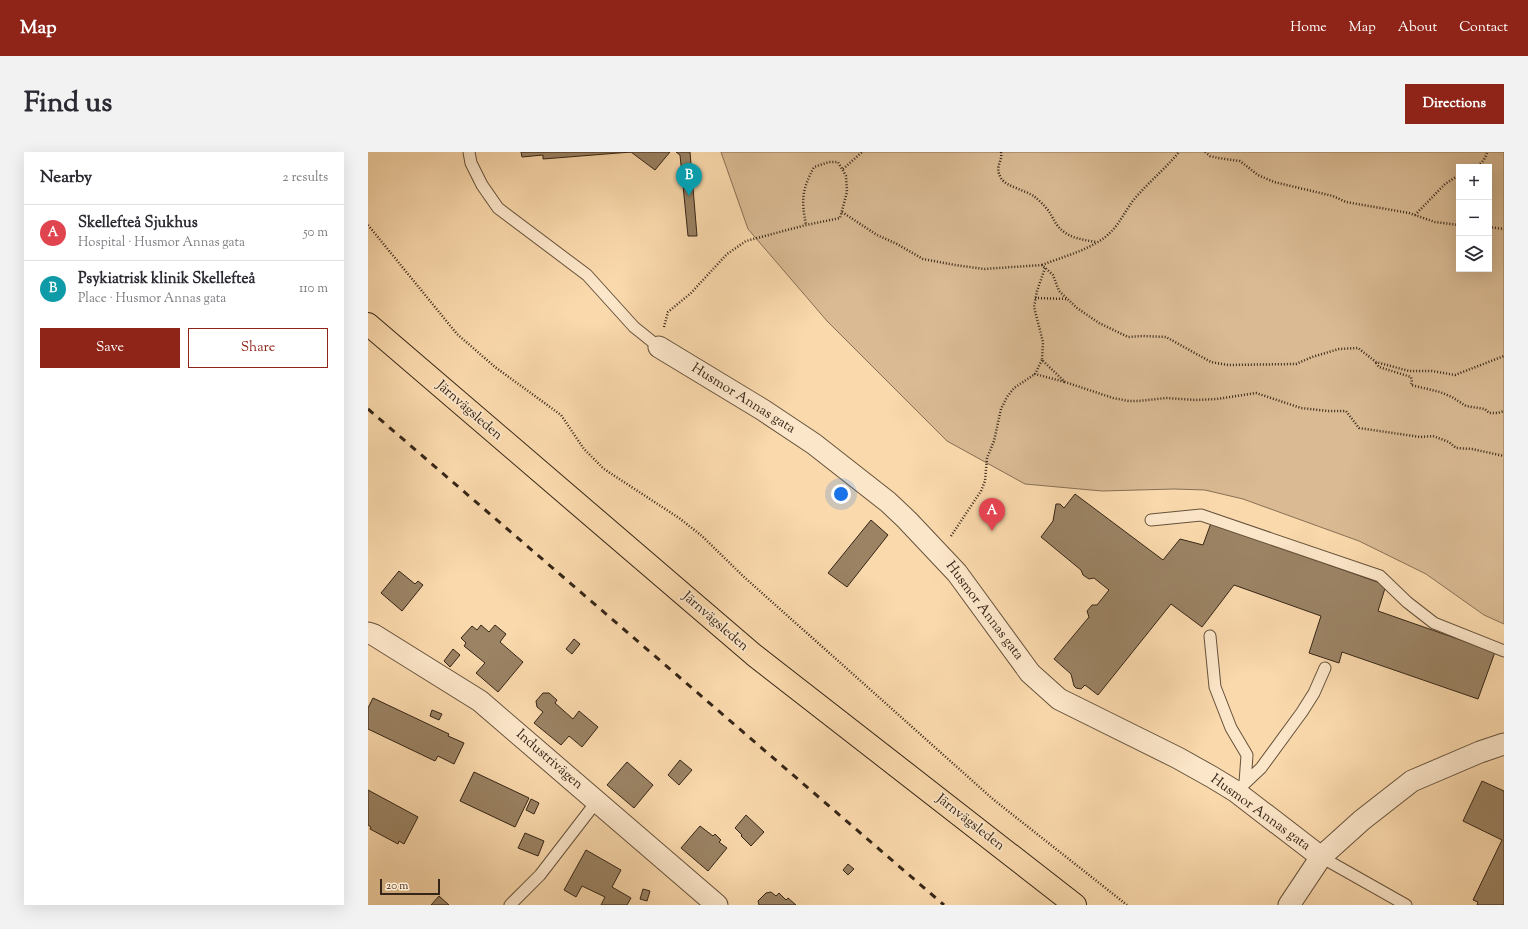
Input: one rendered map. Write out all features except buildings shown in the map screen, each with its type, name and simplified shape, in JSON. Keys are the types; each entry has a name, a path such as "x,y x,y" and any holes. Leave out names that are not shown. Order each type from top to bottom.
{"main road":[{"name":"Järnvägsleden","path":"368,324 754,655 1075,905"}],"street":[{"name":"Husmor Annas gata","path":"659,347 763,410 814,444 888,502 957,573 1030,673 1059,700 1240,787 1320,857"},
{"name":"Industrivägen","path":"370,639 480,700 717,905"},
{"path":"1289,905 1320,857 1362,820 1412,780 1480,752 1504,744"}],"lane":[{"path":"469,152 471,163 479,180 498,208 587,275 634,328 659,347"},
{"path":"1151,520 1201,515 1380,576 1407,602 1434,623 1504,651"},
{"path":"1210,636 1215,687 1231,728 1246,755 1240,787"},
{"path":"1240,787 1262,768 1314,693 1325,668"},
{"path":"510,905 540,875 596,801"},
{"path":"1320,857 1406,905"}],"path":[{"path":"843,169 862,152"},
{"path":"1001,152 1002,156 998,167 1000,177 1003,182 1034,197 1049,212 1065,233 1081,240 1096,242"},
{"path":"842,212 877,235 898,244 923,259 956,266 984,269 1042,265 1096,242 1117,226 1126,210 1136,197 1179,152"},
{"path":"1205,152 1210,156 1240,161 1258,175 1274,182 1333,196 1346,202 1415,215 1435,222 1456,225"},
{"path":"1480,164 1486,156 1487,152"},
{"path":"659,347 668,312 691,293 727,254 746,241 806,225 840,218 847,192 846,176 838,162 829,162 814,167 805,183 802,206 806,225"},
{"path":"1415,215 1445,184 1456,177"},
{"path":"368,225 457,334 495,367 561,416 584,449 604,469 679,518 702,536 743,576 994,800 1127,905"},
{"path":"1492,227 1504,229"},
{"path":"1042,265 1053,275 1059,291 1077,308 1099,323 1128,338 1143,336 1166,337 1211,362 1228,365 1296,364 1312,357 1339,349 1358,348 1376,362 1379,367 1411,377 1412,382 1410,385 1440,392 1460,401 1466,406 1485,409 1489,413 1504,411"},
{"path":"938,553 981,491 985,482 987,458 994,442 1001,409 1007,397 1014,388 1035,374 1042,360 1043,342 1034,307 1035,298 1045,268"},
{"path":"1035,298 1068,299"},
{"path":"1376,362 1409,371 1432,371 1455,374 1504,356"},
{"path":"1042,360 1066,382"},
{"path":"1035,374 1066,382 1113,398 1129,401 1166,398 1196,400 1217,399 1256,393 1301,408 1346,411 1359,428 1420,437 1433,436 1449,442 1456,448 1472,449 1504,456"}],"shaded area":[{"path":"721,152 1504,152 1504,624 1484,615 1426,574 1359,541 1243,499 1205,490 1174,489 1102,491 1025,484 947,441 827,321 748,229"}],"railway":[{"path":"368,409 944,905"}],"place":[{"name":"Psykiatrisk klinik Skellefteå","path":"689,196"},
{"name":"Skellefteå Sjukhus","path":"992,531"}]}
